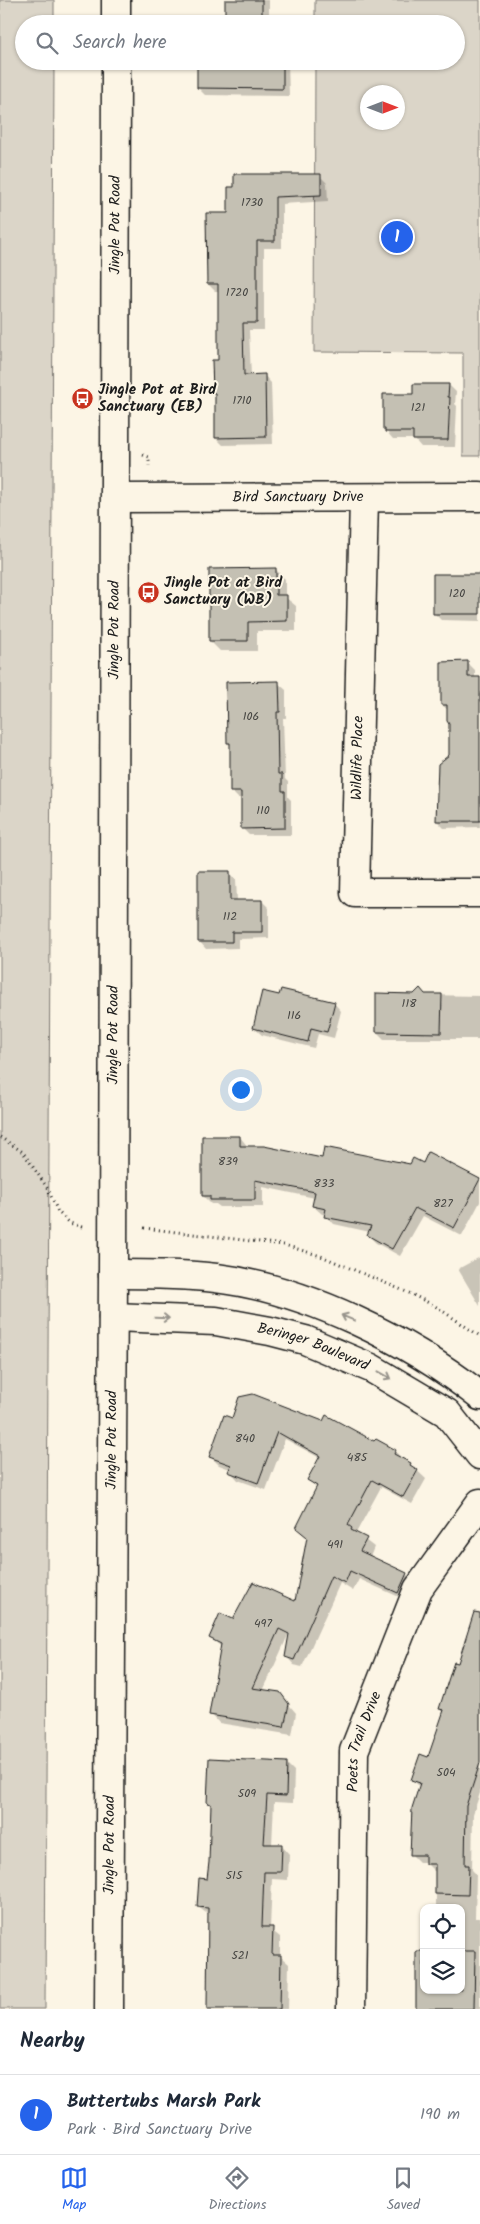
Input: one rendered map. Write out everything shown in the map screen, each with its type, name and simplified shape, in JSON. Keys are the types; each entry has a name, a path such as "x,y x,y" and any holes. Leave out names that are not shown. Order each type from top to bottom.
{"street":[{"path":"116,0 116,15"},
{"name":"Jingle Pot Road","path":"109,2009 114,1274 116,70"},
{"name":"Bird Sanctuary Drive","path":"116,498 480,497"},
{"name":"Wildlife Place","path":"364,498 355,894 480,892"},
{"path":"114,1274 217,1278 279,1291 351,1319 387,1336 423,1356 480,1396"},
{"name":"Beringer Boulevard","path":"113,1317 216,1321 305,1340 371,1368 447,1413 480,1455"},
{"name":"Poets Trail Drive","path":"351,2009 354,1751 418,1589 480,1503"}],"path":[{"path":"0,1137 23,1152 48,1189 58,1212 70,1223 89,1228"},
{"path":"144,1228 284,1245 409,1292 435,1306 480,1336"}],"shaded area":[{"path":"0,0 54,0 54,15 15,15 15,70 54,70 45,2009 0,2009"},
{"path":"315,0 480,0 480,456 463,456 463,353 314,352 315,70 465,70 465,15 315,15"}],"building":[{"path":"225,0 262,0 262,15 225,15"},
{"path":"197,70 283,70 283,89 197,88"},
{"path":"234,174 321,174 321,195 275,197 275,241 257,241 257,323 243,323 244,375 265,374 266,437 215,438 215,393 213,393 212,360 218,360 218,284 207,284 206,213 228,213 228,187 234,187"},
{"path":"413,384 449,384 448,440 413,440 413,432 385,432 385,429 383,429 383,394 413,394"},
{"path":"276,568 276,595 287,595 287,621 248,622 248,641 209,641 209,569"},
{"path":"433,574 480,574 480,614 433,614"},
{"path":"468,661 468,677 480,677 480,821 436,821 438,764 449,755 447,705 441,705 441,662"},
{"path":"279,681 280,712 277,712 278,774 282,774 282,791 285,791 285,828 241,829 241,792 230,792 230,743 227,743 226,682"},
{"path":"198,871 230,871 230,900 262,900 262,932 232,932 232,942 198,942"},
{"path":"420,988 425,994 442,994 441,1033 376,1032 376,993 414,994"},
{"path":"281,989 335,1002 327,1032 311,1028 308,1042 253,1028 262,991 279,995"},
{"path":"202,1136 240,1136 240,1146 264,1146 322,1158 324,1147 410,1164 413,1158 423,1163 428,1152 480,1179 454,1228 415,1208 392,1249 367,1235 371,1226 324,1217 326,1209 312,1206 315,1192 255,1180 255,1200 210,1200 210,1196 202,1196"},
{"path":"253,1394 323,1421 326,1415 374,1441 376,1439 396,1450 394,1454 411,1463 410,1465 418,1470 403,1497 372,1480 348,1525 352,1528 351,1530 367,1538 360,1551 407,1573 398,1593 350,1571 345,1583 331,1576 294,1660 285,1657 289,1634 279,1629 252,1688 280,1692 289,1704 284,1727 209,1715 221,1644 209,1638 220,1613 233,1619 253,1582 295,1601 307,1537 296,1528 317,1486 307,1480 320,1456 277,1432 258,1483 228,1472 231,1465 209,1457 224,1415 232,1418 239,1397"},
{"path":"474,1612 480,1613 480,1763 466,1806 465,1865 469,1865 468,1895 435,1894 435,1864 425,1864 425,1855 410,1855 412,1808 420,1783 411,1780 420,1754 428,1757 444,1710 439,1709 454,1662 458,1663"},
{"path":"209,1758 287,1762 286,1796 267,1795 264,1844 282,1844 281,1872 264,1872 262,1927 273,1927 272,1955 281,1955 280,2009 207,2009 208,1908 197,1907 199,1878 207,1879 209,1862 211,1804 207,1803"},
{"path":"416,1951 420,1951 420,1994 465,1994 465,1951 475,1951 474,2009 416,2009"}],"place":[{"name":"Buttertubs Marsh Park","path":"397,237"},
{"name":"Jingle Pot at Bird Sanctuary (EB)","path":"82,399"},
{"name":"Jingle Pot at Bird Sanctuary (WB)","path":"148,592"}]}
